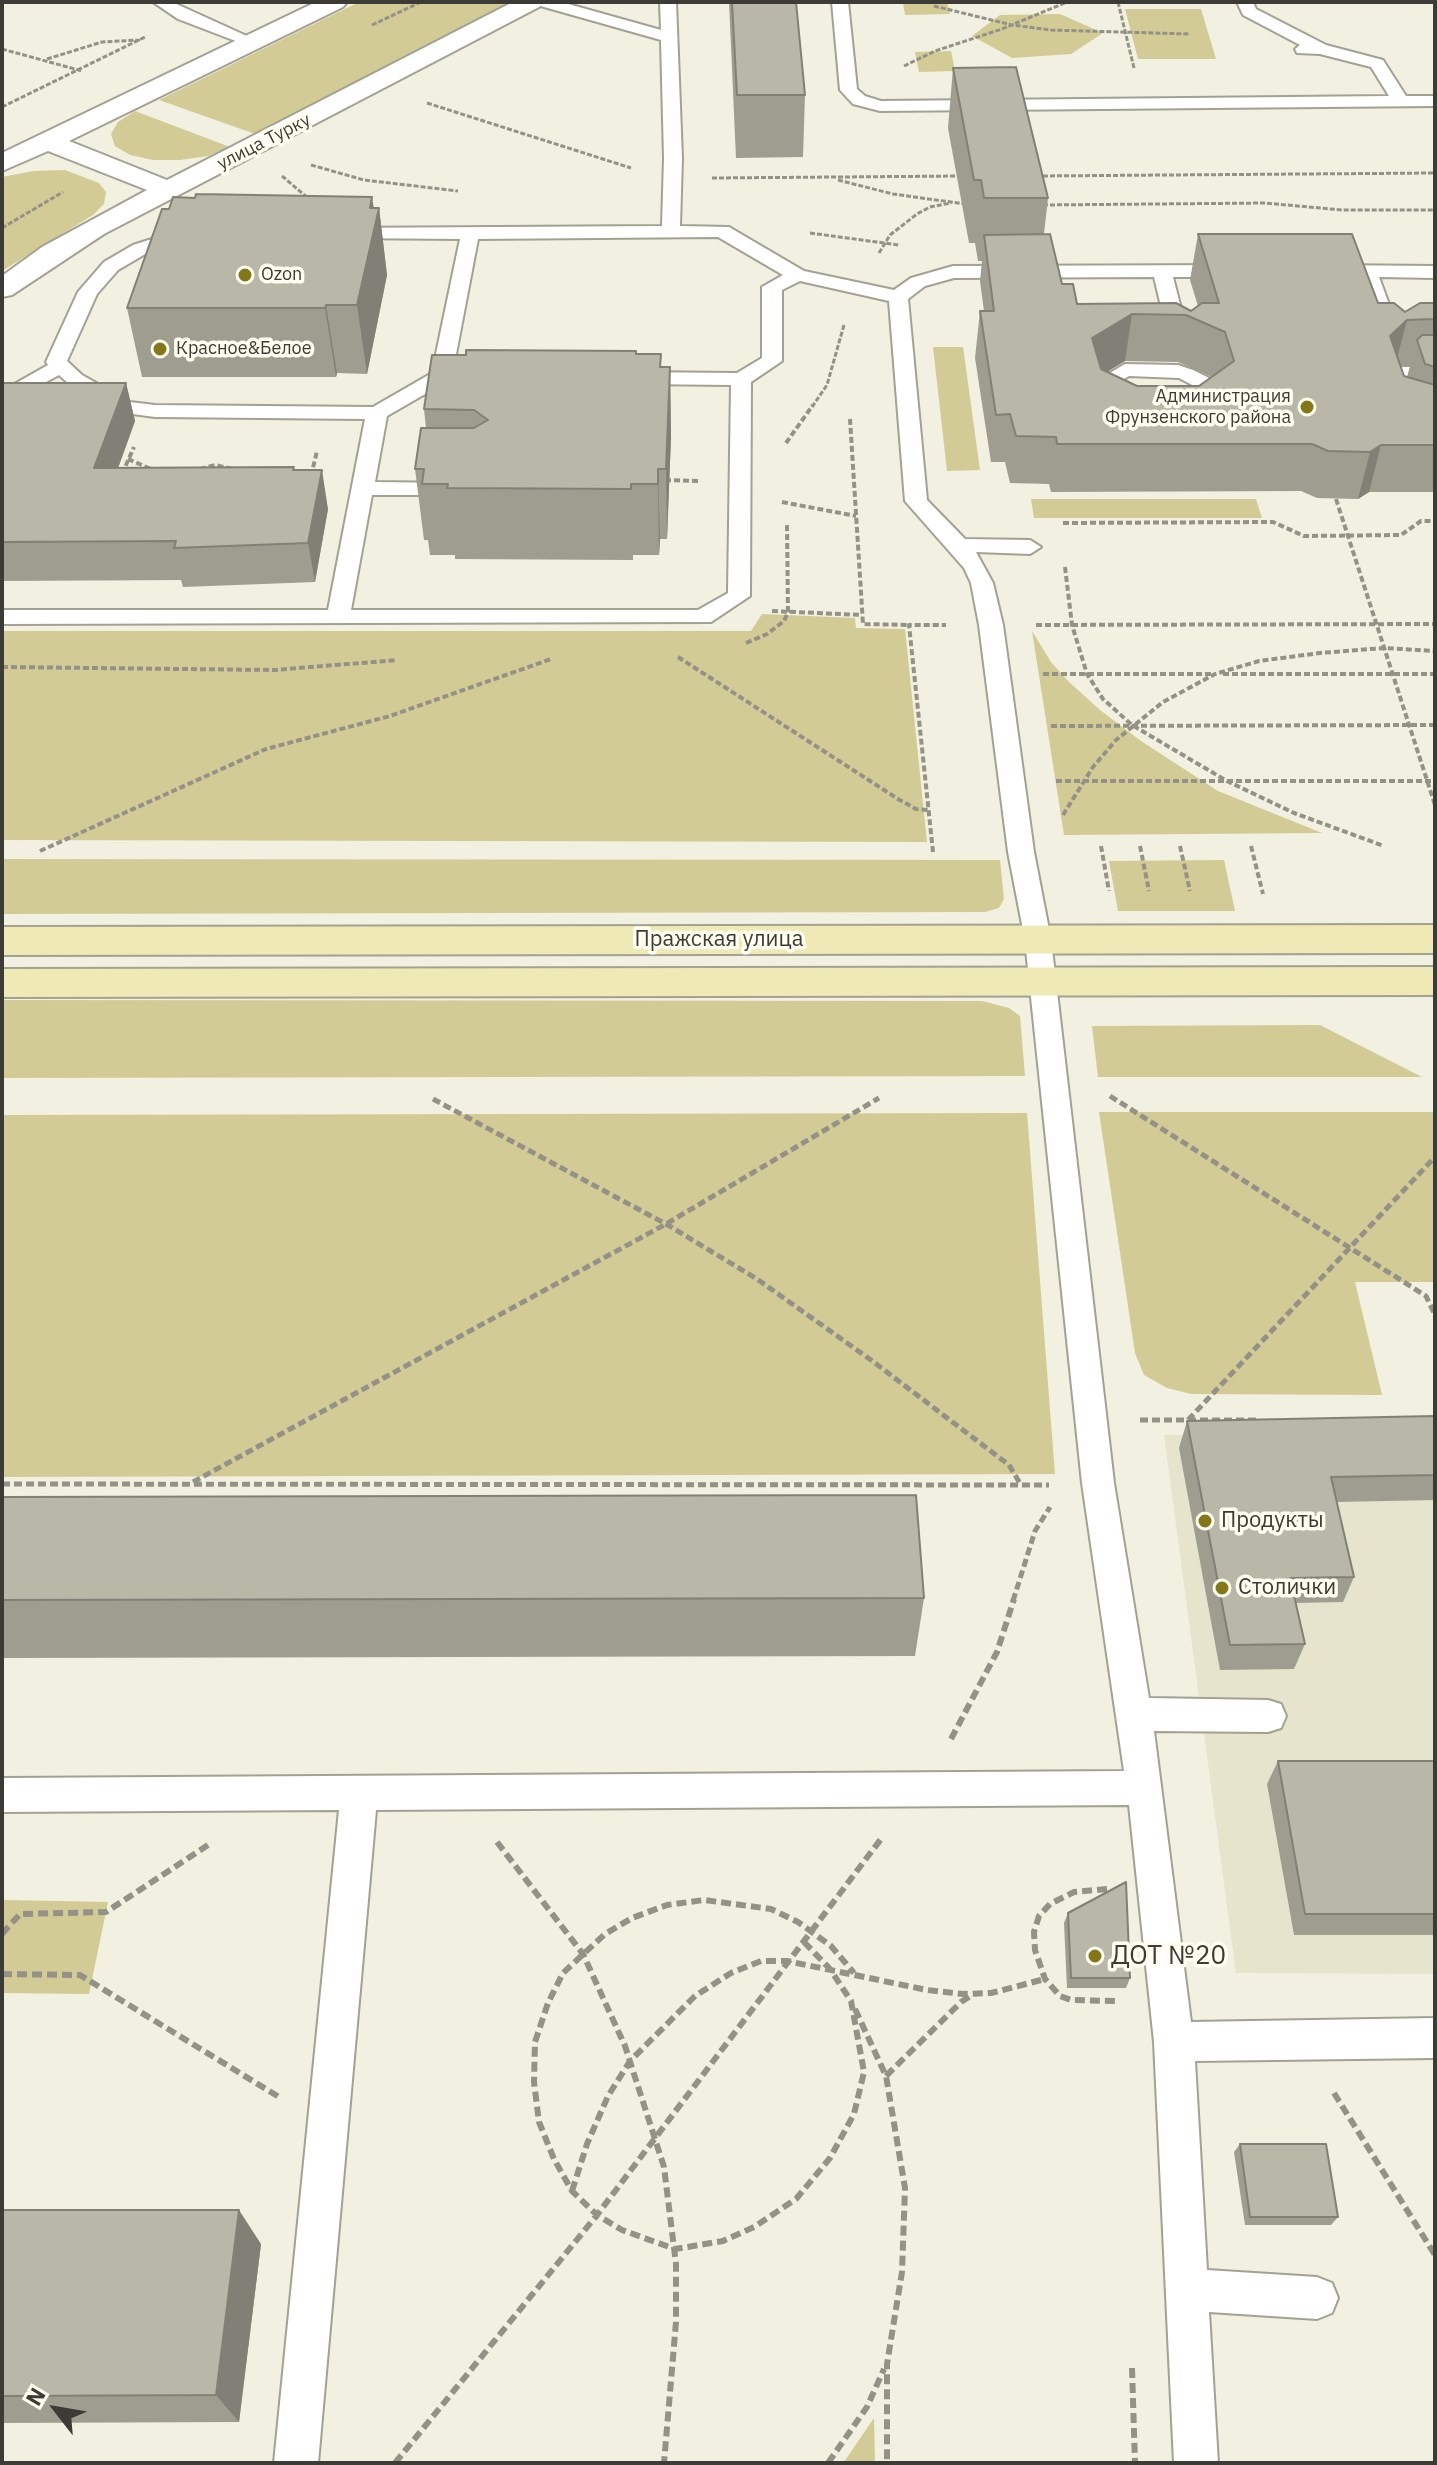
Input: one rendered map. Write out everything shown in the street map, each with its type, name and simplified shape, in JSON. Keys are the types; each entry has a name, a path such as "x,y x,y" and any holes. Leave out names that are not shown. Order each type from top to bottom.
{"street":[{"path":"2,163 335,2"},
{"name":"улица Турку","path":"2,289 52,253 180,194 531,2"},
{"path":"47,141 180,194"},
{"name":"Пражская улица","path":"2,941 1435,939"},
{"name":"Пражская улица","path":"2,983 1435,981"}],"lane":[{"path":"161,2 184,16 252,42"},
{"path":"543,2 668,37"},
{"path":"668,2 671,231"},
{"path":"840,2 849,90 880,106 1435,101"},
{"path":"1245,2 1249,12 1312,49 1377,64 1400,101"},
{"path":"206,231 177,236 140,249 111,266 88,292 56,362 75,379 125,407 155,411 377,413 442,376 474,377"},
{"path":"326,231 722,231 798,275 898,297"},
{"path":"442,376 470,233"},
{"path":"1162,271 1183,361 1208,385 1212,407 1183,426 1136,426 1102,409 1098,386 1125,370 1178,371 1183,361"},
{"path":"898,297 918,282 953,272 1257,271"},
{"path":"1304,271 1435,272"},
{"path":"1367,271 1399,361 1390,385 1401,417 1435,428"},
{"path":"615,378 741,379 772,361 772,287 798,275"},
{"path":"898,297 916,501 935,524 959,545 982,583 991,625 1021,852 1038,940 1091,1419 1145,1788 1170,2003 1196,2463"},
{"path":"1399,361 1435,373"},
{"path":"2,400 60,366"},
{"path":"2,617 703,617 739,596 741,379"},
{"path":"338,617 377,413"},
{"path":"363,488 481,489"},
{"path":"959,545 1030,547"},
{"path":"471,617 476,593"},
{"path":"1134,1714 1268,1716"},
{"path":"2,1795 1145,1788"},
{"path":"296,2463 359,1793"},
{"path":"1174,2042 1435,2038"},
{"path":"1187,2290 1317,2298"}],"path":[{"path":"107,2 116,2"},
{"path":"855,95 926,55 1067,2"},
{"path":"1118,2 1143,104"},
{"path":"934,6 1012,25 1051,30 1189,34"},
{"path":"2,107 149,34"},
{"path":"47,59 102,42 158,40"},
{"path":"2,49 47,59 95,76"},
{"path":"423,101 616,164"},
{"path":"311,165 364,180 469,192"},
{"path":"278,173 309,199 326,231"},
{"path":"1036,176 1435,173"},
{"path":"672,178 973,176"},
{"path":"829,177 893,194 973,204"},
{"path":"781,449 827,385 847,313 853,300 873,277 885,242 917,214 951,203"},
{"path":"1038,205 1265,203 1342,210 1435,210"},
{"path":"811,233 901,245"},
{"path":"850,419 863,624 1435,624"},
{"path":"121,477 138,440"},
{"path":"311,479 319,444"},
{"path":"128,459 163,472"},
{"path":"195,471 215,465 239,472"},
{"path":"652,480 700,481"},
{"path":"778,492 785,510"},
{"path":"1336,499 1435,805"},
{"path":"1058,523 1273,522 1304,536 1401,535 1421,521 1435,521"},
{"path":"732,645 767,634 784,621 788,612 790,582 787,523"},
{"path":"1064,564 1072,625 1087,674 1103,699 1132,725 1227,781 1294,813 1384,846"},
{"path":"909,625 933,852"},
{"path":"1058,824 1105,752 1132,725 1163,702 1215,674 1259,661 1384,648 1435,651"},
{"path":"682,650 670,651 898,799 916,809 929,810"},
{"path":"537,654 552,654"},
{"path":"40,851 232,762 311,736 390,716 558,657"},
{"path":"2,667 275,670 397,660"},
{"path":"1030,674 1435,674"},
{"path":"1038,726 1435,725"},
{"path":"1045,781 1435,781"},
{"path":"1101,846 1111,902"},
{"path":"1140,846 1151,902"},
{"path":"1180,846 1192,902"},
{"path":"1110,1096 1426,1296 1435,1315"},
{"path":"193,1483 666,1224 879,1098"},
{"path":"433,1099 666,1224 757,1279 871,1360 1009,1465 1021,1485"},
{"path":"1188,1420 1435,1157"},
{"path":"1091,1419 1265,1420"},
{"path":"2,1484 1056,1485 1050,1507 1035,1531 997,1652 938,1765 597,2215 395,2463"},
{"path":"454,1792 527,1879 583,1954 605,1997 655,2138 671,2203 675,2249 676,2322 664,2463"},
{"path":"2,1934 20,1914 106,1912 207,1846 241,1793"},
{"path":"1156,1885 1074,1892 1050,1904 1039,1916 1034,1932 1035,1950 1045,1979 1060,1996 1071,2000 1170,2003"},
{"path":"851,2001 864,2072 854,2114 830,2158 796,2199 754,2227 723,2241 675,2249 622,2230 597,2215 572,2191 554,2159 539,2122 534,2082 535,2042 548,2003 563,1973 605,1934 632,1918 667,1905 704,1900 771,1909 831,1946 854,1973"},
{"path":"804,1942 830,1969 875,2047 886,2076 905,2188 902,2272 887,2364 887,2463"},
{"path":"572,2191 603,2108 630,2061 695,1996 761,1961 787,1961 927,1990 991,1993 1045,1979"},
{"path":"2,1974 80,1975 328,2127"},
{"path":"886,2076 961,2002 975,1993"},
{"path":"1302,2040 1435,2255"},
{"path":"828,2463 867,2407 887,2364"}],"shaded area":[{"path":"359,2 511,2 255,134 159,100"},
{"path":"903,2 947,2 950,14 905,15"},
{"path":"1125,9 1201,9 1216,59 1138,59"},
{"path":"1060,14 1103,33 1071,54 1012,58 972,36 1000,15"},
{"path":"951,51 955,71 919,72 915,52"},
{"path":"135,111 230,147 208,156 180,160 153,160 130,155 115,146 111,134 118,122"},
{"path":"65,170 99,183 106,192 104,204 93,215 2,271 2,177 33,171"},
{"path":"933,347 963,347 980,470 947,471"},
{"path":"1031,499 1256,499 1262,518 1034,518"},
{"path":"762,614 855,618 856,628 905,629 927,842 2,840 2,631 751,631"},
{"path":"1032,631 1051,662 1068,681 1141,741 1218,791 1322,833 1064,835"},
{"path":"2,859 1000,860 1004,899 999,908 985,912 2,914"},
{"path":"1224,860 1235,911 1118,911 1109,861"},
{"path":"2,1000 982,1001 1009,1008 1020,1016 1025,1076 2,1078"},
{"path":"1320,1025 1422,1077 1098,1077 1092,1026"},
{"path":"1099,1112 1435,1112 1435,1282 1355,1282 1382,1395 1191,1394 1167,1388 1144,1375 1135,1353"},
{"path":"1027,1113 1055,1474 2,1477 2,1115"},
{"path":"1435,1432 1435,1974 1236,1973 1164,1435"},
{"path":"2,1900 108,1902 89,1994 2,1993"},
{"path":"874,2418 875,2463 843,2463 846,2459"}],"building":[{"path":"732,2 796,2 805,95 737,95"},
{"path":"1016,67 1048,198 984,198 981,180 974,180 953,68"},
{"path":"196,194 372,197 370,208 379,208 357,305 326,305 325,308 127,308 162,209 169,209 173,197 195,198"},
{"path":"1050,234 1062,284 1073,284 1077,304 1176,303 1191,311 1202,303 1219,303 1198,234 1352,234 1378,303 1394,303 1405,312 1420,303 1435,303 1435,319 1407,320 1390,336 1404,376 1435,385 1435,445 1381,445 1370,452 1328,451 1312,444 1057,444 1056,437 1016,436 1010,414 996,415 980,311 994,311 984,235","holes":["1132,314 1186,315 1225,332 1234,361 1199,386 1137,386 1101,369 1092,338"]},
{"path":"1422,335 1435,335 1435,367 1425,364 1417,340"},
{"path":"466,350 636,351 636,354 661,354 660,367 670,367 666,469 658,469 658,484 631,484 631,489 447,488 448,484 422,484 424,469 415,469 421,428 474,428 488,420 474,410 424,409 432,355 466,355"},
{"path":"2,383 126,383 94,468 294,467 293,470 322,470 308,543 174,548 176,541 2,542"},
{"path":"1435,1416 1435,1475 1331,1477 1354,1577 1290,1578 1305,1644 1230,1645 1187,1421"},
{"path":"916,1495 924,1598 2,1600 2,1497"},
{"path":"1278,1761 1435,1761 1435,1914 1305,1914"},
{"name":"ДОТ №20","path":"1126,1882 1130,1978 1071,1978 1068,1913"},
{"path":"1240,2144 1326,2144 1338,2217 1250,2217"},
{"path":"2,2210 239,2210 216,2395 2,2396"}],"place":[{"name":"Ozon","path":"245,275"},
{"name":"Красное&Белое","path":"160,349"},
{"name":"Администрация Фрунзенского района","path":"1307,407"},
{"name":"Продукты","path":"1205,1521"},
{"name":"Столички","path":"1222,1588"},
{"name":"ДОТ №20","path":"1095,1956"}]}
